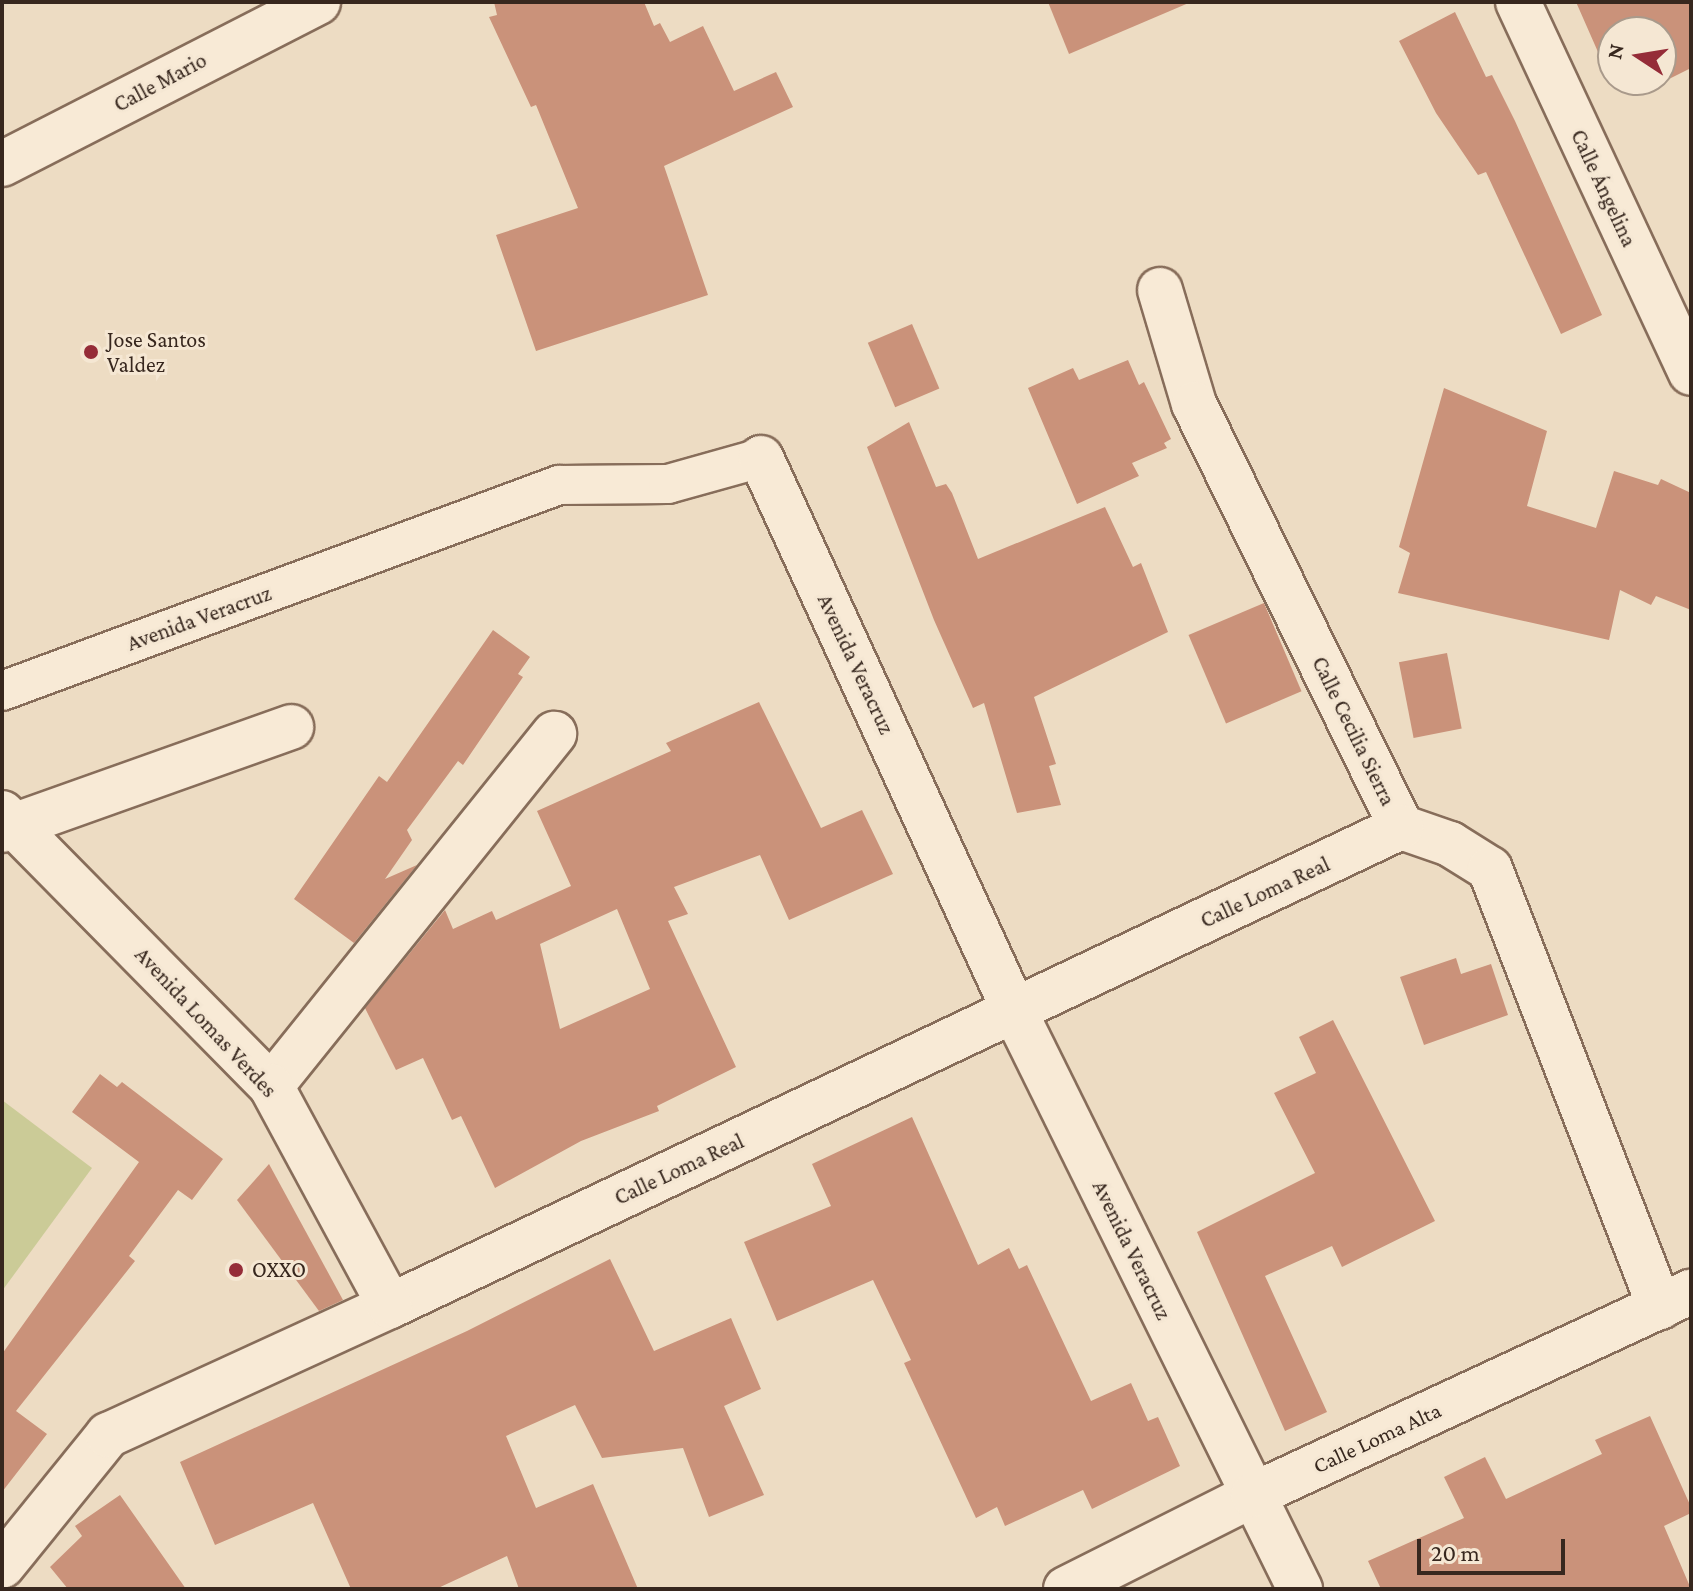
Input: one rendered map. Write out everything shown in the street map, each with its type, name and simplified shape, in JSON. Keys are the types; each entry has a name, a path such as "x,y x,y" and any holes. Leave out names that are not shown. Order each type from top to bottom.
{"street":[{"name":"Calle Mario","path":"2,164 318,2"},
{"name":"Calle Ángelina","path":"1518,2 1691,373"},
{"name":"Calle Cecilia Sierra","path":"1160,290 1194,404 1401,827 1450,844 1490,869 1675,1299"},
{"name":"Avenida Veracruz","path":"2,691 559,485 668,484 761,458 1014,1010 1300,1589"},
{"path":"7,823 291,727"},
{"path":"271,1086 554,734"},
{"name":"Avenida Lomas Verdes","path":"7,823 271,1086 390,1306"},
{"name":"Calle Loma Real","path":"2,1566 108,1435 390,1306 1401,827"},
{"name":"Calle Loma Alta","path":"1066,1589 1253,1495 1675,1299"}],"green space":[{"path":"2,1100 92,1168 2,1291"}],"building":[{"path":"494,2 644,2 654,26 660,23 670,42 703,26 734,91 776,72 793,107 664,166 708,295 536,351 496,235 578,208 536,105 531,107 489,17 497,15"},
{"path":"1048,2 1191,2 1069,54"},
{"path":"1576,2 1691,2 1691,68 1677,75 1677,16 1597,16 1597,50"},
{"path":"1455,12 1486,77 1492,75 1515,121 1602,315 1561,334 1486,172 1478,175 1436,113 1399,41"},
{"path":"912,324 939,388 895,407 868,343"},
{"path":"1128,360 1139,385 1144,382 1171,439 1164,443 1167,448 1132,463 1139,476 1077,504 1028,388 1073,368 1079,380"},
{"path":"1444,388 1547,431 1527,506 1596,528 1614,471 1658,485 1661,479 1691,493 1691,610 1656,596 1651,605 1620,590 1609,640 1398,593 1410,553 1399,547"},
{"path":"909,422 936,487 946,484 952,493 978,559 1105,507 1133,567 1141,563 1168,632 1034,697 1056,764 1049,766 1061,805 1017,813 984,703 973,708 934,620 867,447"},
{"path":"1264,603 1302,691 1226,723 1189,635"},
{"path":"493,630 530,657 518,674 523,677 463,765 458,761 407,830 412,840 385,879 417,865 354,943 294,899 379,776 387,782"},
{"path":"1447,653 1462,729 1414,738 1399,662"},
{"path":"759,702 821,828 862,810 893,874 789,920 760,855 674,887 688,914 668,921 736,1067 657,1106 659,1111 581,1141 495,1188 461,1116 452,1120 423,1058 396,1070 365,1008 445,910 453,929 492,911 496,920 571,886 537,811 671,751 666,743","holes":["617,909 650,989 560,1029 540,944"]},
{"path":"1456,958 1461,974 1491,964 1508,1015 1424,1045 1400,977"},
{"path":"1333,1020 1435,1221 1342,1267 1332,1246 1265,1276 1327,1412 1285,1431 1197,1232 1315,1173 1274,1093 1316,1073 1299,1037"},
{"path":"100,1074 117,1087 122,1082 223,1159 192,1200 178,1190 129,1256 135,1261 16,1411 47,1434 2,1492 2,1354 139,1162 72,1112"},
{"path":"912,1117 978,1265 1009,1248 1019,1269 1027,1265 1091,1401 1131,1383 1148,1421 1158,1417 1180,1466 1092,1509 1083,1490 1005,1526 997,1507 976,1518 904,1363 911,1360 873,1280 777,1321 744,1242 831,1206 812,1164"},
{"path":"269,1164 343,1300 319,1311 237,1200"},
{"path":"610,1259 654,1351 731,1318 761,1389 724,1406 764,1495 709,1517 683,1448 602,1458 575,1405 506,1436 536,1508 593,1484 638,1589 519,1589 507,1556 436,1589 351,1589 313,1503 215,1545 180,1462 467,1331"},
{"path":"1650,1416 1691,1507 1691,1513 1664,1526 1691,1589 1381,1589 1368,1561 1464,1518 1444,1477 1485,1457 1506,1499 1602,1454 1595,1440"},
{"path":"120,1495 186,1589 68,1589 50,1567 82,1536 75,1526"}],"place":[{"name":"Jose Santos Valdez","path":"91,352"},
{"name":"OXXO","path":"236,1270"}]}
